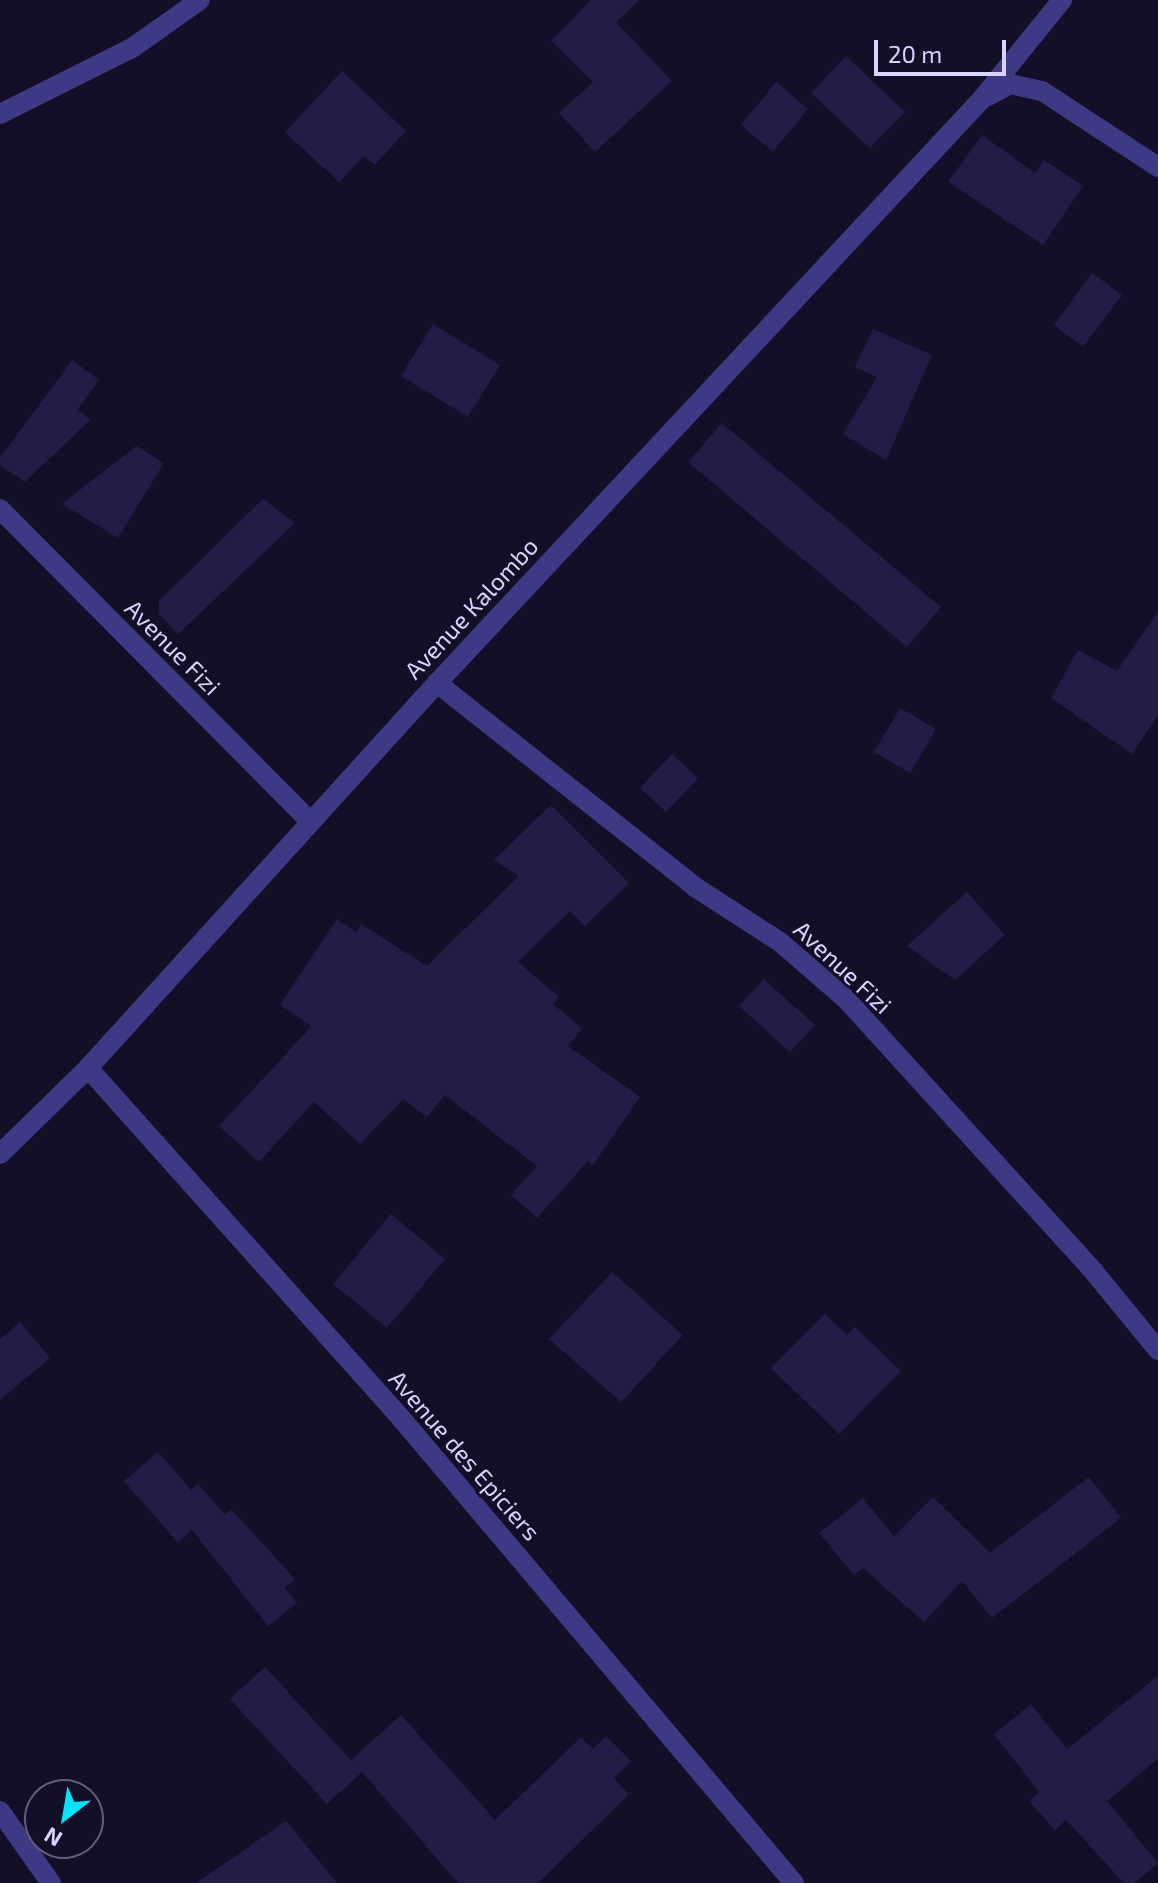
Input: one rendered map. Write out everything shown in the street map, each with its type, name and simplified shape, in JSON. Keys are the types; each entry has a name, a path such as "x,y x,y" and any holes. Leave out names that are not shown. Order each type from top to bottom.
{"street":[{"path":"0,114 132,48 200,0"},
{"name":"Avenue Kalombo","path":"0,1154 88,1068 437,683 981,100 1062,0"},
{"path":"981,100 1011,84 1042,91 1158,167"},
{"name":"Avenue Fizi","path":"0,509 310,821"},
{"name":"Avenue Fizi","path":"437,683 683,878 780,942 846,999 1094,1272 1158,1350"},
{"name":"Avenue des Epiciers","path":"88,1068 400,1417 794,1883"},
{"path":"0,1811 51,1883"}],"building":[{"path":"591,0 639,0 616,22 672,81 595,152 559,113 593,82 551,41"},
{"path":"846,56 905,112 870,148 811,93"},
{"path":"342,71 406,131 375,165 364,156 339,182 285,132"},
{"path":"776,82 808,109 773,152 741,125"},
{"path":"982,135 1035,173 1044,160 1083,186 1043,245 948,182"},
{"path":"1092,273 1122,295 1083,347 1054,325"},
{"path":"433,324 500,365 468,417 401,376"},
{"path":"873,329 932,355 886,460 843,434 877,377 855,367"},
{"path":"72,360 99,380 77,410 91,419 25,482 0,465 0,458"},
{"path":"722,423 941,607 907,647 688,462"},
{"path":"136,446 164,463 118,538 62,504"},
{"path":"263,499 295,523 178,634 159,614 159,601"},
{"path":"1158,611 1158,715 1132,754 1051,698 1078,650 1117,671"},
{"path":"900,708 936,729 910,773 874,752"},
{"path":"672,754 698,778 666,812 640,788"},
{"path":"551,805 629,883 585,926 570,911 518,962 559,997 553,1004 582,1029 568,1046 640,1097 593,1165 588,1161 537,1218 511,1195 537,1166 445,1095 427,1117 403,1099 360,1144 314,1102 259,1162 219,1126 312,1026 280,1005 337,919 356,932 361,924 427,966 519,876 494,860"},
{"path":"967,892 1005,935 955,980 907,946"},
{"path":"764,979 815,1025 790,1052 739,1006"},
{"path":"391,1214 445,1259 387,1328 333,1284"},
{"path":"612,1272 683,1335 621,1402 549,1339"},
{"path":"825,1314 847,1335 855,1327 901,1371 839,1434 771,1368"},
{"path":"20,1322 50,1358 0,1400 0,1339"},
{"path":"158,1452 191,1490 198,1484 225,1515 231,1509 295,1579 285,1588 297,1603 268,1626 192,1530 178,1543 124,1481"},
{"path":"1089,1477 1121,1518 992,1618 962,1581 924,1622 863,1568 854,1575 819,1533 863,1498 894,1536 933,1497 990,1553"},
{"path":"265,1667 361,1771 351,1760 401,1715 495,1820 581,1737 593,1749 606,1736 631,1761 614,1778 629,1794 538,1883 458,1883 362,1772 327,1804 230,1699"},
{"path":"1158,1676 1158,1759 1107,1801 1158,1863 1135,1883 1124,1883 1066,1820 1055,1830 1029,1801 1039,1792 994,1734 1031,1704 1067,1749"},
{"path":"286,1821 337,1883 196,1883"}]}
